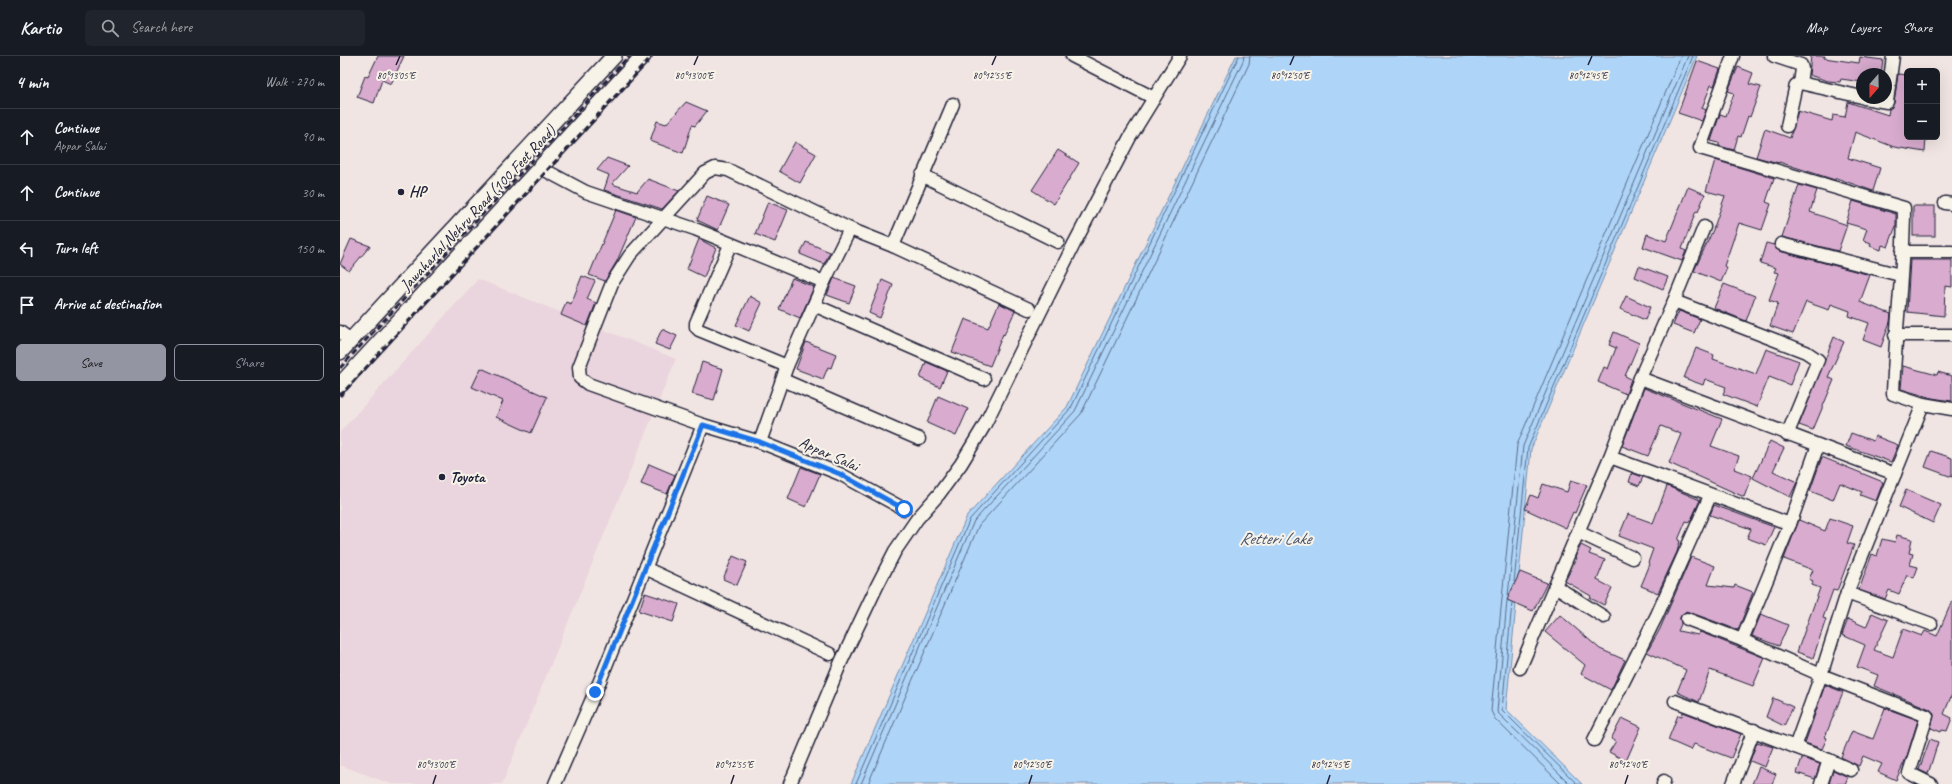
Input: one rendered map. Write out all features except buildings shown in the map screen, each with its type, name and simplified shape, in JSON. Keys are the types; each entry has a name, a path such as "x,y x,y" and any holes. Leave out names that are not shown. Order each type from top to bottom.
{"main road":[{"name":"Jawaharlal Nehru Road (100 Feet Road)","path":"340,352 345,336 614,56"},
{"name":"Jawaharlal Nehru Road (100 Feet Road)","path":"340,385 539,167 643,56"}],"street":[{"path":"1072,56 1154,98"},
{"path":"790,784 876,586 895,551 917,520 939,494 961,464 984,426 1074,244 1130,137 1180,56"},
{"path":"1733,56 1700,148 1904,208 1895,336 1893,394 1923,404 1952,409"},
{"path":"1774,56 1801,65 1802,69 1800,83 1796,85 1787,126"},
{"path":"1891,68 1893,56"},
{"path":"1800,83 1856,96"},
{"path":"893,246 953,104"},
{"path":"539,167 586,192 695,229 730,245 824,282"},
{"path":"664,218 705,173 715,168 728,170 850,229 893,246 1028,309"},
{"path":"922,175 1058,242"},
{"name":"Appar Salai","path":"664,218 630,255 612,283 579,367 580,378 588,384 703,425 760,442 840,474 904,509"},
{"path":"1520,668 1610,457 1640,378 1674,301 1704,227"},
{"path":"760,442 787,366 824,282 850,229"},
{"path":"1781,244 1900,275"},
{"path":"730,245 696,323 696,327 699,330 787,366"},
{"path":"1902,252 1952,252"},
{"path":"1674,301 1806,352 1818,360 1787,435"},
{"path":"814,304 984,379"},
{"path":"1895,336 1952,335"},
{"path":"1640,378 1787,435 1895,474"},
{"path":"783,380 919,439"},
{"path":"1795,747 1821,675 1847,593 1923,404"},
{"path":"555,784 597,688 703,425"},
{"path":"1742,640 1790,524 1818,446"},
{"path":"1610,457 1710,496 1790,524"},
{"path":"1594,740 1657,614 1710,496"},
{"path":"1578,532 1634,558"},
{"path":"645,568 830,654"},
{"path":"1555,586 1604,617"},
{"path":"1847,593 1931,624"},
{"path":"1687,620 1742,640 1821,675 1927,716 1906,779 1931,784"},
{"path":"1675,701 1754,730 1851,770"},
{"path":"1733,784 1754,730"},
{"path":"1821,784 1829,760"}],"shaded area":[{"path":"478,279 676,359 502,784 391,784 340,765 340,432"}],"water":[{"name":"Retteri Lake","path":"1236,56 1697,56 1531,449 1506,709 1582,784 851,784 967,516 1067,407"}],"railway":[{"path":"340,368 629,56"},
{"path":"340,396 652,56"}],"place":[{"name":"HP","path":"401,192"},
{"name":"Toyota","path":"442,477"}],"route":[{"path":"595,692 703,425 760,442 840,474 904,509"}]}
